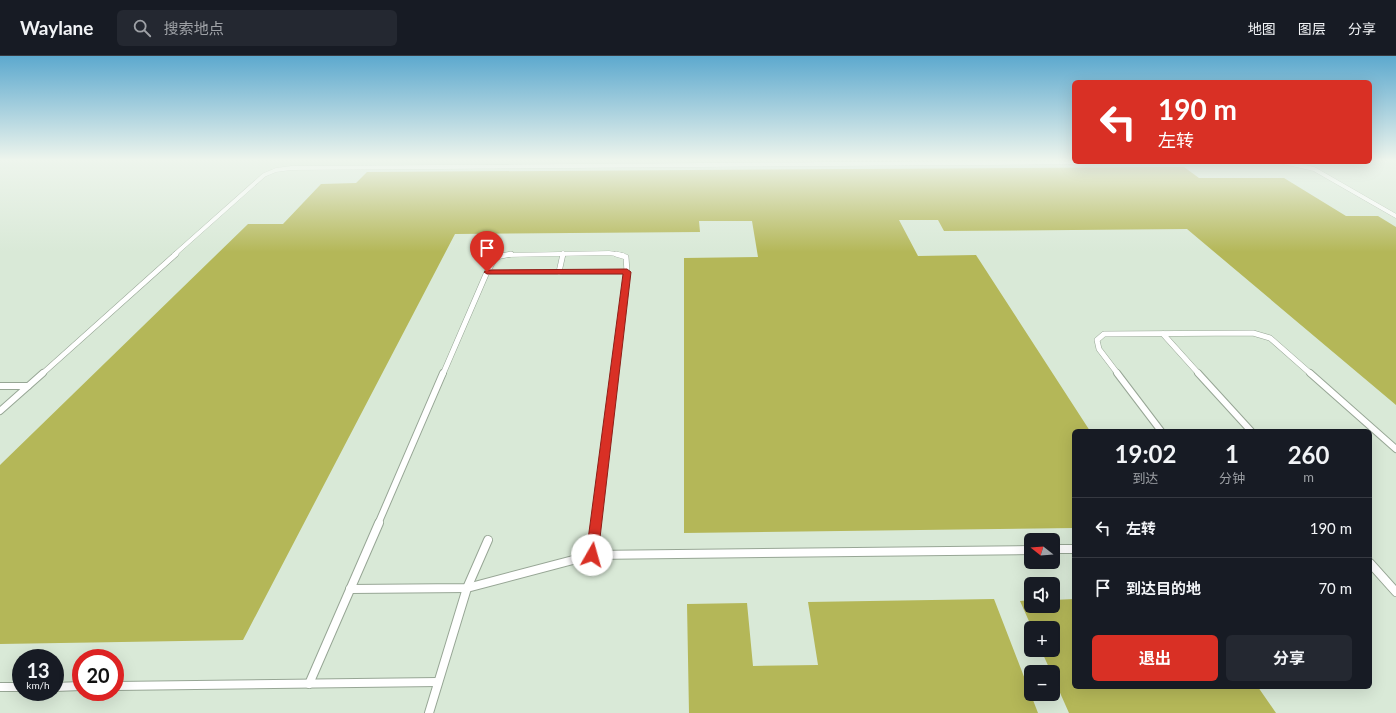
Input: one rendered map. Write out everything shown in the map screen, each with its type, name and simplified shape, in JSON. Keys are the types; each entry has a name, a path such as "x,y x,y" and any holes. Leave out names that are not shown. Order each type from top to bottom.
{"lane":[{"path":"0,411 246,191"},
{"path":"1352,191 1396,216"},
{"path":"559,272 563,253"},
{"path":"309,684 492,260 502,255 609,253 623,255 628,260 592,555"},
{"path":"487,272 627,272"},
{"path":"1159,429 1099,349 1097,340 1104,334 1253,333 1270,338 1396,449"},
{"path":"1163,334 1249,429"},
{"path":"0,386 28,386"},
{"path":"429,713 467,588 488,540"},
{"path":"1060,549 1072,549"},
{"path":"350,589 467,588 592,555 1024,550"},
{"path":"1372,565 1396,592"},
{"path":"124,686 438,682"},
{"path":"0,687 12,687"}],"building":[{"path":"315,191 1305,191 1346,216 1378,216 1396,227 1396,405 1187,229 944,231 938,220 899,220 918,256 976,255 1089,429 1072,429 1072,528 684,533 684,258 758,257 752,221 699,221 700,232 455,234 243,640 0,644 0,465 248,224 283,224"},
{"path":"994,599 1024,677 1024,701 1033,701 1038,713 689,713 687,604 747,603 753,666 818,665 808,602"},
{"path":"1072,599 1072,689 1259,689 1276,713 1069,713 1060,693 1060,665 1048,665 1044,657 1060,657 1060,621 1029,621 1025,613 1060,613 1060,600"},
{"path":"1020,601 1024,601 1024,610"}],"route":[{"path":"487,272 627,272 592,555"}]}
